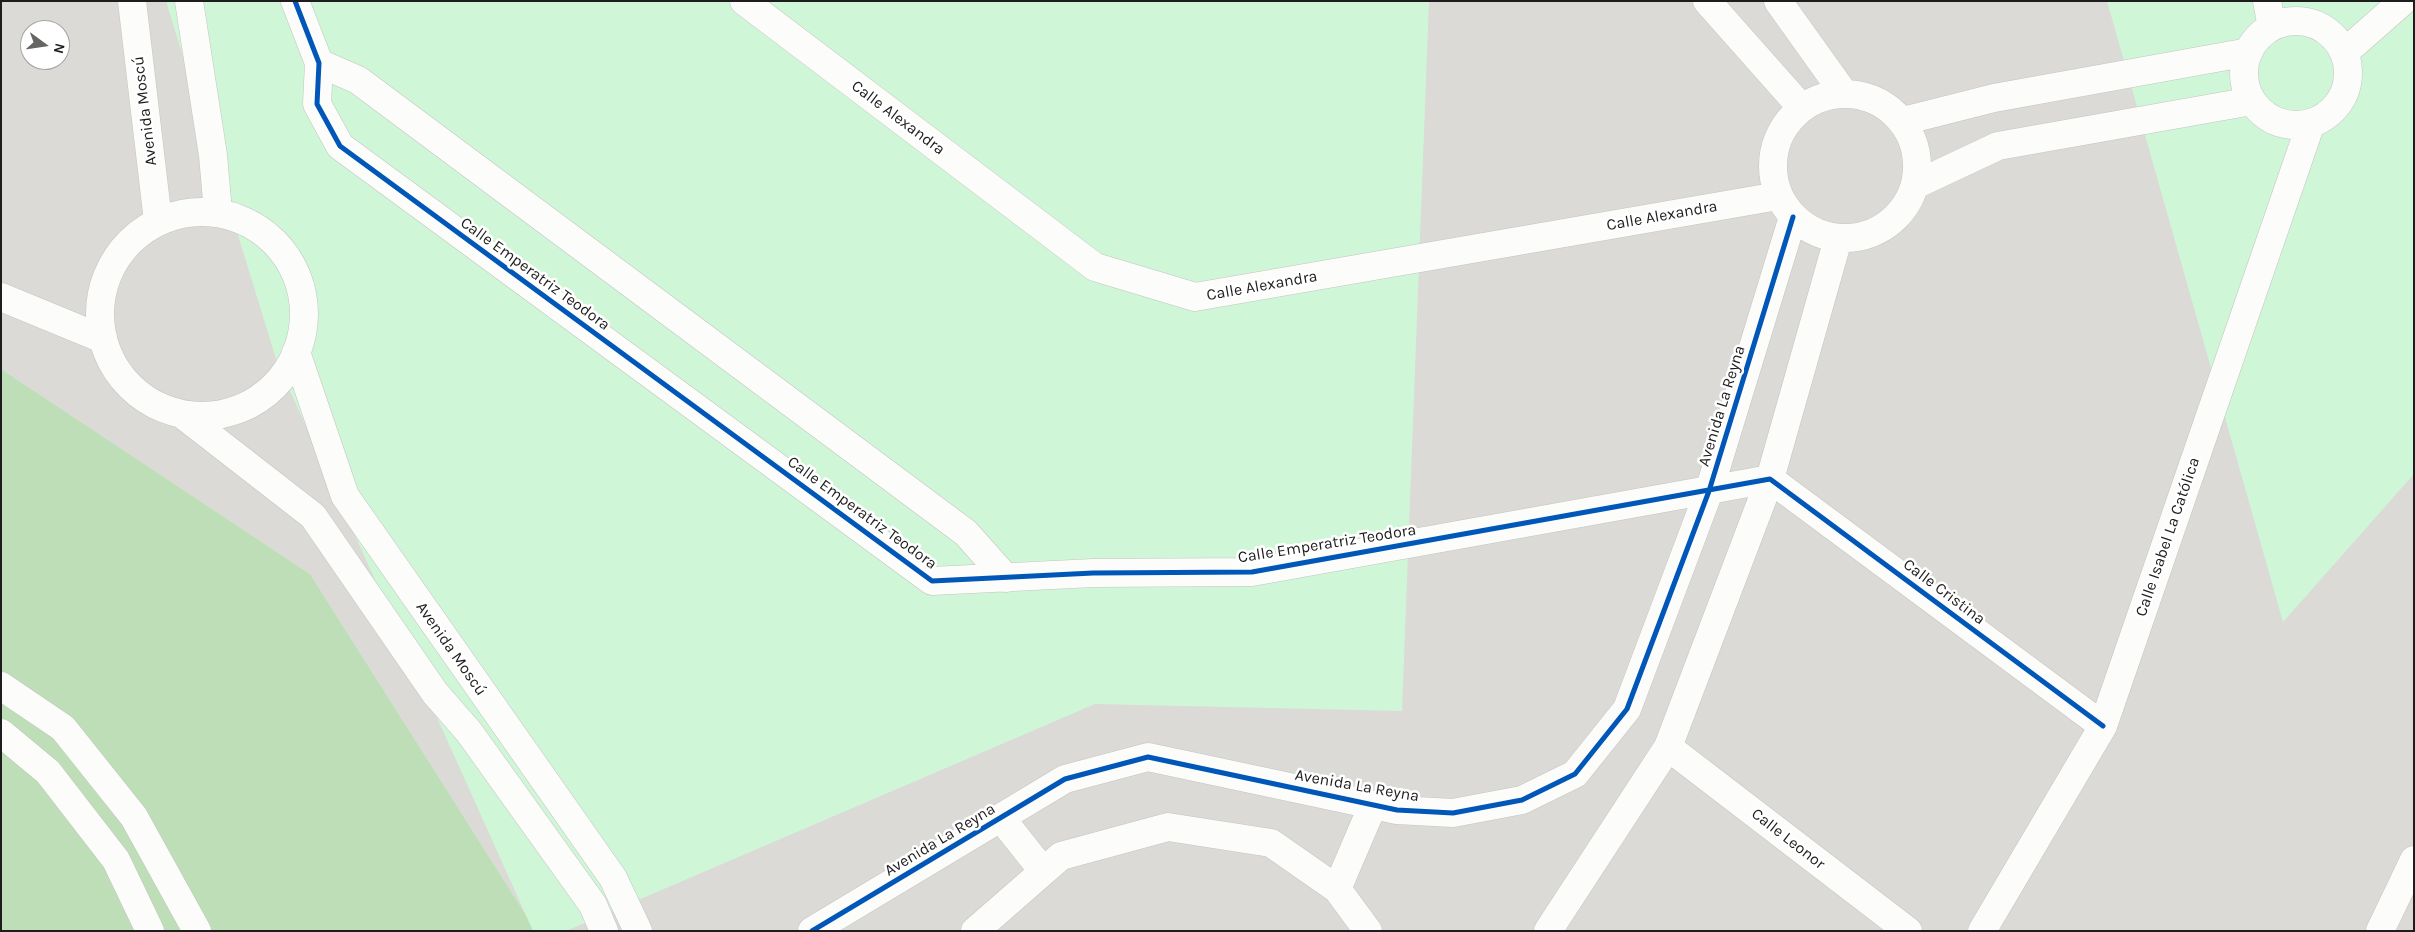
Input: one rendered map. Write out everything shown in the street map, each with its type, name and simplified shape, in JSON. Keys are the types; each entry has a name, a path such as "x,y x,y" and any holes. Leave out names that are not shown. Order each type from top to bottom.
{"street":[{"name":"Avenida Moscú","path":"132,1 158,221"},
{"path":"189,1 213,155 218,212"},
{"name":"Calle Emperatriz Teodora","path":"295,1 319,63 317,104 340,146 932,581 1093,573 1252,572 1770,479"},
{"name":"Calle Alexandra","path":"744,1 1095,267 1195,297 1786,207"},
{"path":"1707,1 1801,107"},
{"path":"1778,1 1843,92"},
{"path":"2344,53 2403,1"},
{"path":"2304,12 2335,39 2344,53 2348,70 2346,88 2339,103 2327,115 2311,123 2295,126 2278,123 2263,114 2252,101 2245,86 2244,68 2249,52 2270,14 2288,22 2304,12"},
{"path":"1902,121 1994,98 2249,52"},
{"path":"319,63 358,80 966,533 1006,578"},
{"path":"1843,92 1866,96 1886,105 1902,121 1914,140 1918,163 1915,185 1904,208 1886,226 1863,237 1838,239 1813,232 1786,207 1772,171 1774,146 1786,123 1801,107 1822,97 1843,92"},
{"path":"1915,185 1998,146 2252,101"},
{"name":"Calle Isabel La Católica","path":"1982,931 2103,726 2311,123"},
{"name":"Avenida La Reyna","path":"812,931 1065,779 1148,757 1397,810 1453,813 1522,800 1575,774 1627,709 1709,490 1786,207"},
{"path":"187,212 218,212 249,221 275,240 294,266 304,297 304,329 296,352 274,387 247,406 216,416 183,415 155,406 132,389 114,366 103,339 100,304 110,270 130,241 158,221 187,212"},
{"path":"1548,931 1668,747 1770,479 1838,239"},
{"path":"1,297 103,339"},
{"name":"Avenida Moscú","path":"296,352 345,496 613,878 638,931"},
{"path":"183,415 313,516 434,693 469,732 593,905 604,931"},
{"name":"Calle Cristina","path":"1770,479 2103,726"},
{"path":"313,516 345,496"},
{"path":"1,686 63,728 134,817 197,931"},
{"path":"469,732 495,711"},
{"path":"1,734 48,772 116,860 150,931"},
{"name":"Calle Leonor","path":"1668,747 1908,931"},
{"name":"Avenida La Reyna","path":"1337,889 1373,805"},
{"path":"99,838 134,817"},
{"path":"1001,818 1043,871"},
{"path":"975,931 1061,856 1168,828 1271,843 1337,889 1368,931"},
{"path":"2380,931 2414,860"}],"shaded area":[{"path":"1,1 2414,1 2414,931 536,931 310,574 1,369"}],"green space":[{"path":"166,1 1429,1 1402,711 1095,704 566,931 533,931 277,362"},
{"path":"2107,1 2414,1 2414,474 2283,622"},
{"path":"1,369 310,574 536,931 1,931"}],"cycle path":[{"path":"295,1 319,63 317,104 340,146 932,581 1093,573 1252,572 1770,479 2103,726"},
{"path":"812,931 1065,779 1148,757 1397,810 1453,813 1522,800 1575,774 1627,709 1709,491 1793,217"}]}
